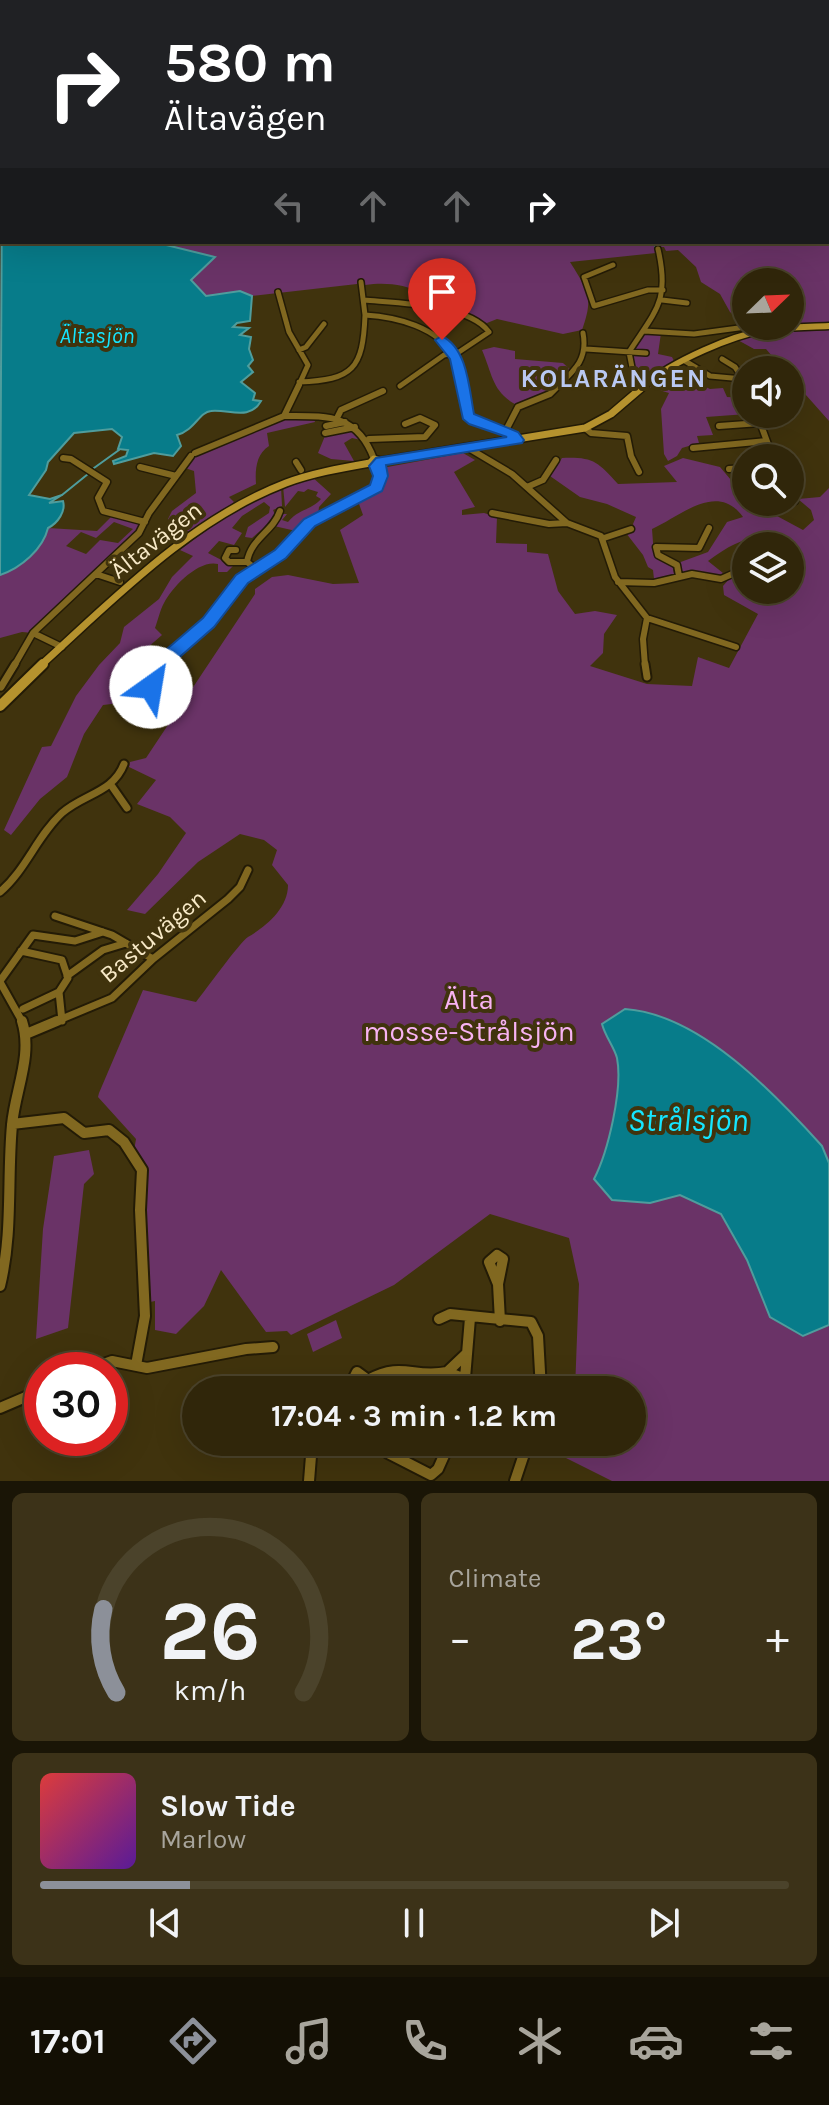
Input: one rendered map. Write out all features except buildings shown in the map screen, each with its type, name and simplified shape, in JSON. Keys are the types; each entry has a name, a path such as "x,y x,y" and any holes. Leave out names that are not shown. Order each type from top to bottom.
{"main road":[{"name":"Ältavägen","path":"0,706 143,574 233,507 300,476 585,428 611,414 640,388 685,361 730,340 761,330 829,326"}],"street":[{"path":"640,388 635,383 629,352 662,300 663,267 658,249"},
{"path":"613,265 584,277 592,308 648,290 663,290"},
{"path":"299,382 329,382 353,372 362,351 365,315 361,282"},
{"path":"278,292 289,332 308,365 284,416"},
{"path":"364,300 429,306 476,320 488,329 489,332 466,348 452,353 400,386"},
{"path":"662,300 687,303"},
{"path":"365,315 385,316 433,332 456,358 468,416 517,440"},
{"path":"299,350 306,347 324,324"},
{"path":"644,331 694,334 732,329"},
{"path":"505,432 518,407 550,394 564,384 581,363 586,349 583,333"},
{"path":"586,349 646,353"},
{"path":"722,359 732,366"},
{"path":"685,361 710,376 732,378"},
{"path":"337,418 341,410 383,391"},
{"path":"1,687 33,633 139,533 193,455 284,416 337,418 355,427 369,439 381,476 372,492 310,523 281,554 238,583 208,623 155,672 147,723"},
{"path":"369,439 425,437 435,425 420,418 405,424"},
{"path":"345,422 326,430 355,427"},
{"path":"719,426 732,425"},
{"path":"585,428 591,433 627,436 631,456 639,472"},
{"path":"762,428 767,444"},
{"path":"693,448 766,441"},
{"path":"470,449 527,487 567,523 604,538 631,529"},
{"path":"63,458 71,459 107,482 97,500 103,511 145,522"},
{"path":"527,487 543,480 556,460"},
{"path":"296,462 301,470"},
{"path":"140,467 176,476"},
{"path":"247,562 255,538 275,524 280,511"},
{"path":"492,513 504,512 555,525 567,523"},
{"path":"679,576 677,565 658,555 656,547 699,548 709,528"},
{"path":"604,538 618,582 647,618 736,647"},
{"path":"236,550 229,550 225,558 229,562 247,562 256,569"},
{"path":"96,574 120,582"},
{"path":"618,582 654,583 692,574 721,579 732,574"},
{"path":"647,618 644,624 647,677"},
{"path":"33,633 62,647"},
{"path":"0,892 14,879 64,811 111,785 122,774 124,764"},
{"path":"111,785 127,808"},
{"name":"Bastuvägen","path":"26,1034 112,998 153,959 228,899 240,887 248,870"},
{"path":"55,916 103,932 153,959"},
{"path":"0,1286 11,1215 5,1163 26,1034 0,981 33,935 63,943 83,941 103,932"},
{"path":"67,976 103,950 128,943"},
{"path":"21,951 62,960 67,976 67,982 59,992 23,1009"},
{"path":"59,992 62,1021"},
{"path":"12,1124 64,1118 84,1133 109,1130 124,1142 140,1164 145,1316 136,1365"},
{"path":"498,1284 500,1321"},
{"path":"439,1319 450,1314 531,1322 536,1327 540,1376"},
{"path":"465,1376 470,1318"},
{"path":"128,1364 147,1368 246,1349 273,1347"},
{"path":"380,1376 389,1369 433,1375 447,1372 467,1353"},
{"path":"447,1372 453,1376"},
{"path":"0,1408 24,1398"},
{"path":"309,1481 311,1456"},
{"path":"394,1456 431,1475 438,1469 444,1456"},
{"path":"515,1481 523,1456"}],"green space":[{"path":"1,244 829,244 829,323 804,324 804,268 732,268 732,314 720,294 701,282 696,267 678,250 666,251 664,247 655,247 656,253 570,262 587,294 588,310 582,330 563,334 497,319 487,323 418,304 425,293 417,290 388,284 365,285 364,280 358,280 357,284 251,296 0,403"},
{"path":"829,327 829,421 804,393 804,356 772,356 766,349 754,349 738,340 804,340 804,329"},
{"path":"645,332 661,333 658,354 672,357 675,363 643,384 636,379 643,374 634,369 633,353 651,354 633,351"},
{"path":"494,347 515,351 515,359 563,363 572,371 553,390 518,406 503,395 491,375 482,350"},
{"path":"671,371 710,389 723,388 727,397 732,397 732,415 706,417 713,435 697,436 699,443 682,448 677,456 668,461 664,454 661,409 669,393 649,387"},
{"path":"287,418 314,419 315,422 267,433 269,446 259,458 256,484 229,497 234,502 191,533 168,519 172,511 196,493 194,471 185,468 200,452"},
{"path":"354,432 366,441 352,438 344,443 354,461 331,459 318,453 325,436"},
{"name":"Älta mosse-Strålsjön","path":"463,453 475,460 454,472 475,507 462,510 462,515 484,513 497,517 496,543 527,544 527,552 548,554 558,591 575,614 595,611 617,615 604,634 603,653 590,666 647,684 692,686 698,657 729,668 758,614 740,604 804,604 804,532 732,532 732,546 708,561 723,573 718,576 697,571 681,573 678,563 708,552 727,522 742,516 777,516 803,530 814,520 804,498 820,497 829,488 829,1481 612,1481 564,1457 646,1456 646,1376 576,1376 579,1284 569,1238 490,1214 394,1285 291,1335 287,1331 266,1332 221,1270 204,1306 176,1334 155,1330 155,1301 150,1302 149,1292 145,1201 148,1170 134,1151 136,1139 98,1097 99,1093 143,990 196,1002 244,941 280,909 288,885 272,865 277,850 264,840 240,834 198,862 145,914 127,910 158,874 186,833 170,817 137,804 156,780 129,767 130,762 146,758 255,594 255,589 272,577 288,575 333,584 359,583 340,530 363,515 358,501 381,486 382,468"},
{"name":"Älta mosse-Strålsjön","path":"562,458 581,458 594,462 618,484 677,482 664,466 683,458 720,467 731,480 732,507 722,502 699,505 652,529 654,556 672,564 674,574 654,579 653,570 626,533 635,529 633,524 636,517 607,504 580,497 550,476"},
{"path":"311,476 331,494 319,507 318,515 296,531 274,526 283,514 287,514 282,520 288,522 321,499 316,496 318,492 308,489 298,491 285,507 283,486"},
{"path":"281,487 282,506 273,510 276,517 252,538 245,537 248,527 269,513 270,507 264,502 242,516 232,528 242,533 234,545 219,541 208,553 233,566 227,572 218,572 218,564 203,566 180,582 168,597 155,628 162,635 131,662 153,670 147,691 127,691 120,703 103,705 84,734 67,777 40,799 11,835 4,830 42,747 51,746 76,696 120,643 124,627 159,599 172,577 193,556 180,550 223,518"},
{"path":"111,517 144,524 33,633 22,632 0,638 0,575 30,557 41,544 48,528 97,531","holes":["114,522 133,529 118,543 100,540 86,554 66,546 81,532 96,538"]},
{"name":"Älta mosse-Strålsjön","path":"731,577 732,599 724,595 723,586"},
{"path":"89,1150 94,1174 84,1184 68,1328 36,1339 43,1229 54,1156"},
{"path":"336,1320 342,1338 313,1352 307,1334"}],"water":[{"name":"Ältasjön","path":"2,244 162,244 215,257 191,280 206,296 240,291 252,296 250,321 237,323 233,327 249,328 240,335 251,337 249,349 253,360 248,366 253,372 241,382 255,393 253,400 261,401 251,411 211,411 203,414 177,435 181,446 173,456 154,453 114,464 113,461 126,456 128,450 118,449 122,437 112,429 74,433 48,462 29,495 50,499 62,495 49,503 63,501 60,516 48,528 30,557 0,575"},
{"name":"Strålsjön","path":"625,1009 653,1014 681,1025 708,1041 782,1103 822,1146 829,1163 829,1325 803,1336 770,1317 747,1260 721,1214 680,1195 650,1203 612,1200 594,1179 609,1137 618,1086 617,1058 602,1024"}],"waterway":[{"path":"94,468 119,450"},
{"path":"62,495 88,474"}],"district":[{"name":"KOLARÄNGEN","path":"614,378"}],"route":[{"path":"151,687 160,664 208,623 242,579 281,554 315,519 372,492 379,483 381,476 376,466 381,461 517,440 513,435 468,416 456,358 442,340"}]}
